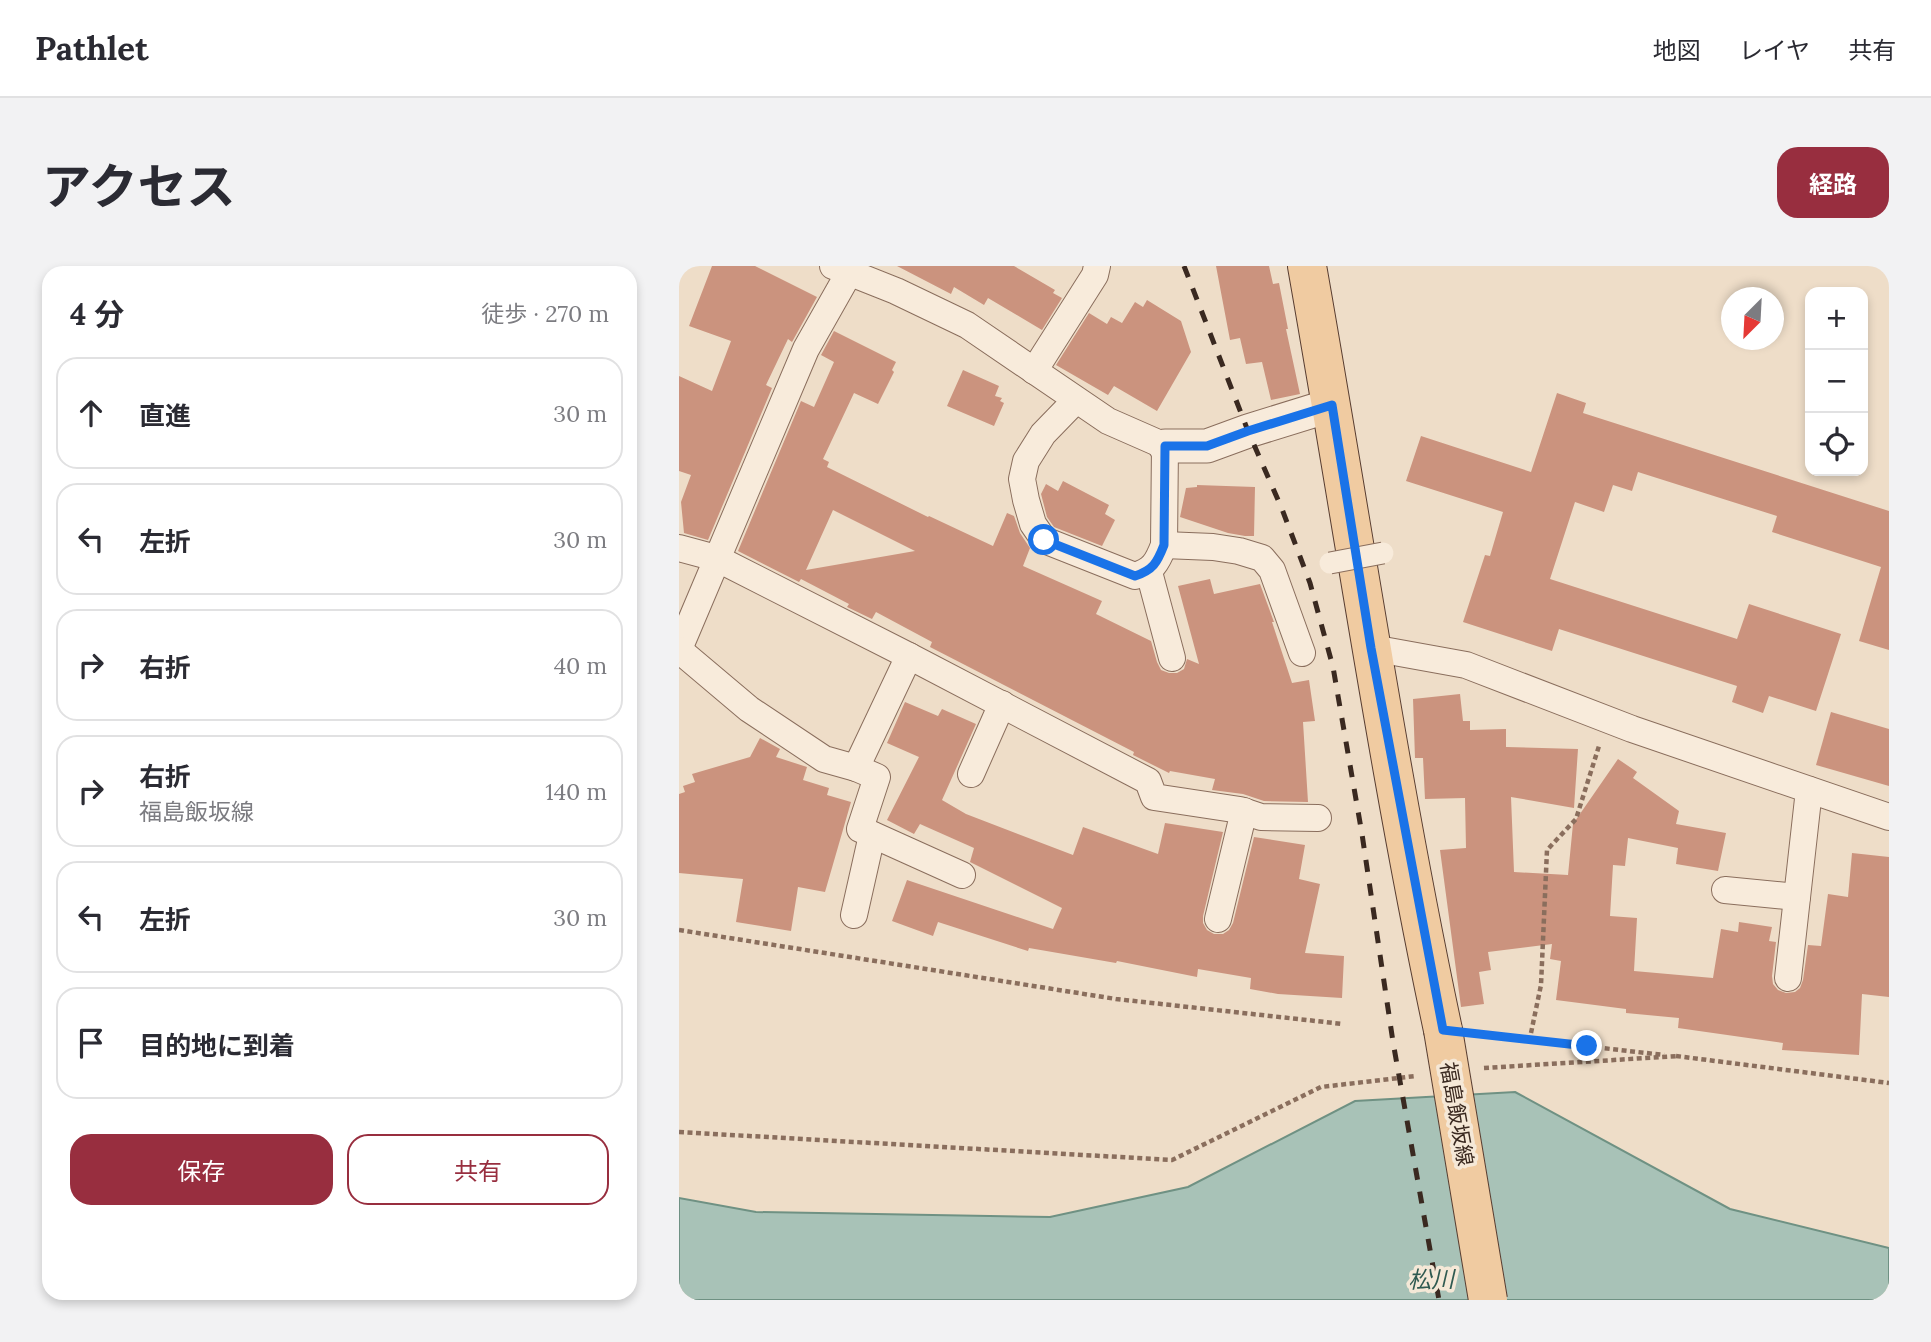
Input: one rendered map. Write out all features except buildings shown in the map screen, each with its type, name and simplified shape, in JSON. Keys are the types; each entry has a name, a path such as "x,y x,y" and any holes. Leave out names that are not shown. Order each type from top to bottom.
{"main road":[{"name":"福島飯坂線","path":"1307,266 1371,648 1443,1030 1488,1300"}],"street":[{"path":"1034,371 1095,275 1097,266"},
{"path":"961,875 860,829 877,777 824,759 749,709 679,649 841,269 896,291 967,325 1108,422 1165,446 1207,446 1332,405"},
{"path":"1076,400 1042,434 1026,461 1022,480 1025,500 1033,524 1044,540 1135,576 1149,572 1159,559 1164,545 1165,446"},
{"path":"1164,545 1213,547 1262,558 1272,570 1302,653"},
{"path":"679,548 716,558 1148,780 1154,797 1244,811 1261,817 1318,818"},
{"path":"1330,563 1383,553"},
{"path":"1149,572 1172,659"},
{"path":"1371,648 1466,665 1607,720 1889,817"},
{"path":"856,768 909,656"},
{"path":"971,774 1002,704"},
{"path":"1788,978 1809,790"},
{"path":"1218,919 1244,811"},
{"path":"854,915 872,835"},
{"path":"1725,890 1797,897"}],"path":[{"path":"1531,1033 1541,985 1547,850 1576,819 1607,720"},
{"path":"679,930 1116,999 1343,1024"},
{"path":"1443,1030 1889,1083"},
{"path":"1471,1069 1679,1056"},
{"path":"679,1132 1172,1160 1321,1087 1417,1076"}],"water":[{"name":"松川","path":"1515,1092 1730,1209 1889,1248 1889,1300 679,1300 679,1198 756,1212 1050,1217 1188,1187 1355,1101"}],"railway":[{"path":"1184,266 1310,583 1333,667 1362,834 1393,1042 1439,1300"}],"route":[{"path":"1044,540 1135,576 1149,572 1159,559 1164,545 1165,446 1207,446 1332,405 1371,648 1443,1030 1587,1046"}]}
